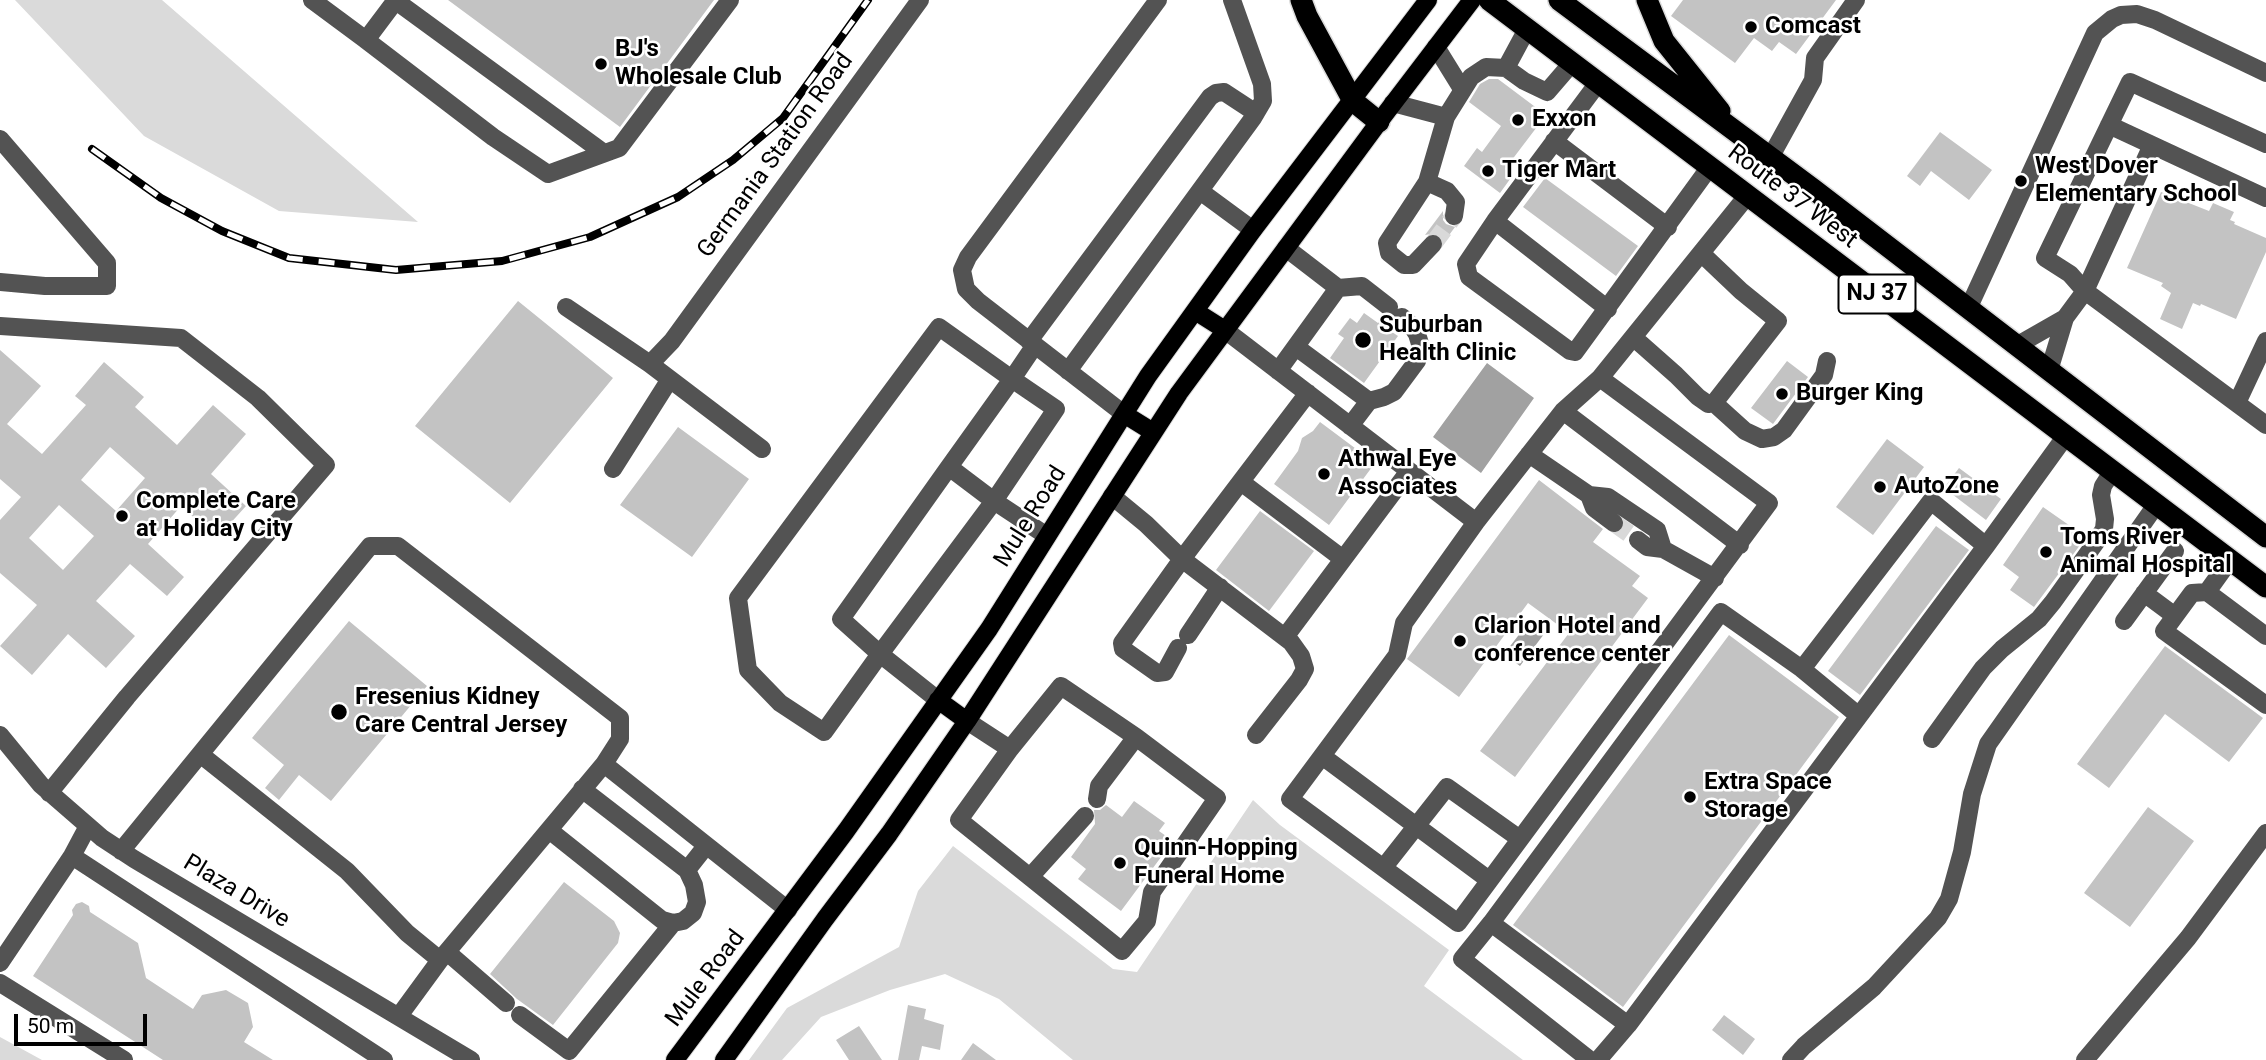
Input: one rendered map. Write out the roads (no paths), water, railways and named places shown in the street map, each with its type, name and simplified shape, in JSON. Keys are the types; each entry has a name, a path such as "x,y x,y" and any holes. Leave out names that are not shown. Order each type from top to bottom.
{"highway":[{"path":"1301,0 1353,101 1379,122"},
{"name":"Route 37 West","path":"1489,0 2266,587"},
{"name":"Route 37 West","path":"1559,0 2266,537"},
{"path":"1647,0 1664,41 1739,136"}],"main road":[{"name":"Mule Road","path":"675,1060 788,910 1012,594 1124,414 1195,311 1253,230 1428,0"},
{"path":"724,1060 889,834 967,721 1153,432 1225,330 1472,0"},
{"path":"1195,311 1225,330"},
{"path":"1124,414 1153,432"},
{"path":"938,700 967,721"}],"street":[{"path":"312,0 493,138 548,174 619,148 730,0"},
{"path":"366,40 396,0 604,153"},
{"name":"Germania Station Road","path":"650,364 673,341 920,0"},
{"path":"1124,414 978,302 966,289 962,270 1158,0"},
{"path":"1068,371 1263,101 1262,84 1232,0"},
{"path":"1770,158 1813,80 1815,58 1856,0"},
{"path":"1968,309 2095,33 2112,19 2137,14 2146,17 2266,73"},
{"path":"1506,68 1527,29"},
{"path":"1436,47 1462,89"},
{"path":"1433,244 1413,265 1404,265 1390,253 1387,243 1427,182 1446,117 1471,77 1486,67 1506,68 1524,81 1547,92 1572,63"},
{"path":"2266,144 2130,82 2045,258 2070,274 2085,291 2266,425"},
{"path":"1598,83 1466,264 1469,277 1575,352 1709,167"},
{"path":"938,700 841,619 1012,379 1028,340 1210,97 1224,92 1256,113"},
{"path":"1393,103 1446,117"},
{"path":"2109,125 2266,198"},
{"path":"0,139 107,263 107,286 45,286 0,282"},
{"path":"1554,141 1668,227"},
{"path":"2049,371 2065,318 2085,291 2152,145"},
{"path":"1427,182 1447,191 1456,202 1454,216"},
{"path":"1200,191 1253,230"},
{"path":"1600,378 1769,503 1458,922 1290,799 1397,655 1404,623 1476,522 1563,411 1600,378 1747,196"},
{"path":"1495,221 1608,309"},
{"path":"1286,248 1338,288 1362,286 1411,325 1417,334 1420,354 1411,370 1394,392 1369,401 1350,426"},
{"path":"1633,337 1698,397 1708,404 1714,403 1778,321 1701,253"},
{"path":"1278,371 1338,288"},
{"path":"566,307 650,364 762,449"},
{"path":"2016,346 2065,318"},
{"path":"0,326 181,338 258,398 326,465 49,793"},
{"path":"939,327 1012,379 1056,409 994,500 824,732 780,703 748,670 738,598 939,327"},
{"path":"1225,330 1476,522"},
{"path":"2237,403 2266,341"},
{"path":"1296,347 1369,401"},
{"path":"1714,403 1745,431 1762,439 1774,437 1784,430 1824,374 1827,361"},
{"path":"613,469 670,379"},
{"path":"1220,587 1165,671 1157,673 1123,649 1122,643 1182,559 1308,393"},
{"path":"1563,411 1740,545"},
{"path":"1598,1060 1628,1025 2065,436"},
{"path":"1529,454 1589,495 1608,497 1657,530 1663,549"},
{"path":"950,467 1047,536"},
{"path":"1285,637 1409,471"},
{"path":"1931,739 1983,668 2039,619 2096,542 2104,528 2101,495 2103,486 2112,472"},
{"path":"1241,482 1343,559"},
{"path":"1589,495 1594,508 1614,523"},
{"path":"1112,496 1182,559 1285,637 1301,656 1305,669 1299,680 1256,735"},
{"path":"1801,670 1931,501 1986,546"},
{"path":"1791,1060 1874,987 1938,918 1950,899 1962,852 1972,794 1988,744 2156,505"},
{"path":"1638,540 1647,547 1663,549 1715,578"},
{"path":"121,850 370,546 398,546 620,718 620,739 604,764 443,956 399,1016"},
{"path":"2124,621 2175,551"},
{"path":"2207,592 2230,560"},
{"path":"2266,636 2207,592 2192,593 2164,631 2266,705"},
{"path":"2144,593 2175,616"},
{"path":"1590,1060 1462,959 1721,612 1859,716"},
{"path":"1061,686 1136,737 1217,798 1152,892 1147,921 1122,951 959,820 1010,749 1061,686"},
{"path":"967,721 1010,749"},
{"name":"Plaza Drive","path":"0,735 49,793 121,850 466,1059"},
{"path":"1097,799 1099,786 1136,737"},
{"path":"200,754 347,871 407,933 443,956 569,1051 673,923"},
{"path":"1322,757 1489,880"},
{"path":"604,764 788,910"},
{"path":"1384,867 1447,787 1520,839"},
{"path":"549,830 662,920 673,923 683,921 693,913 697,902 694,885 687,870 582,789"},
{"path":"1030,877 1084,816"},
{"path":"0,963 72,856 88,826"},
{"path":"2085,1060 2188,938 2266,833"},
{"path":"687,870 706,846"},
{"path":"72,856 384,1060"},
{"path":"1491,922 1628,1025"},
{"path":"0,983 124,1060"}],"tunnel":[{"path":"1433,244 1454,216"},
{"path":"1614,523 1638,540"}],"railway":[{"path":"92,149 161,198 222,231 289,258 396,270 502,261 590,237 678,197 733,160 783,118 868,0"}],"place":[{"name":"Comcast","path":"1751,27"},
{"name":"BJ's Wholesale Club","path":"601,64"},
{"name":"Exxon","path":"1518,120"},
{"name":"Tiger Mart","path":"1488,171"},
{"name":"West Dover Elementary School","path":"2021,181"},
{"name":"Suburban Health Clinic","path":"1363,340"},
{"name":"Burger King","path":"1782,394"},
{"name":"Athwal Eye Associates","path":"1324,474"},
{"name":"AutoZone","path":"1880,487"},
{"name":"Complete Care at Holiday City","path":"122,516"},
{"name":"Toms River Animal Hospital","path":"2046,552"},
{"name":"Clarion Hotel and conference center","path":"1460,641"},
{"name":"Fresenius Kidney Care Central Jersey","path":"339,712"},
{"name":"Extra Space Storage","path":"1690,797"},
{"name":"Quinn-Hopping Funeral Home","path":"1120,863"}]}
